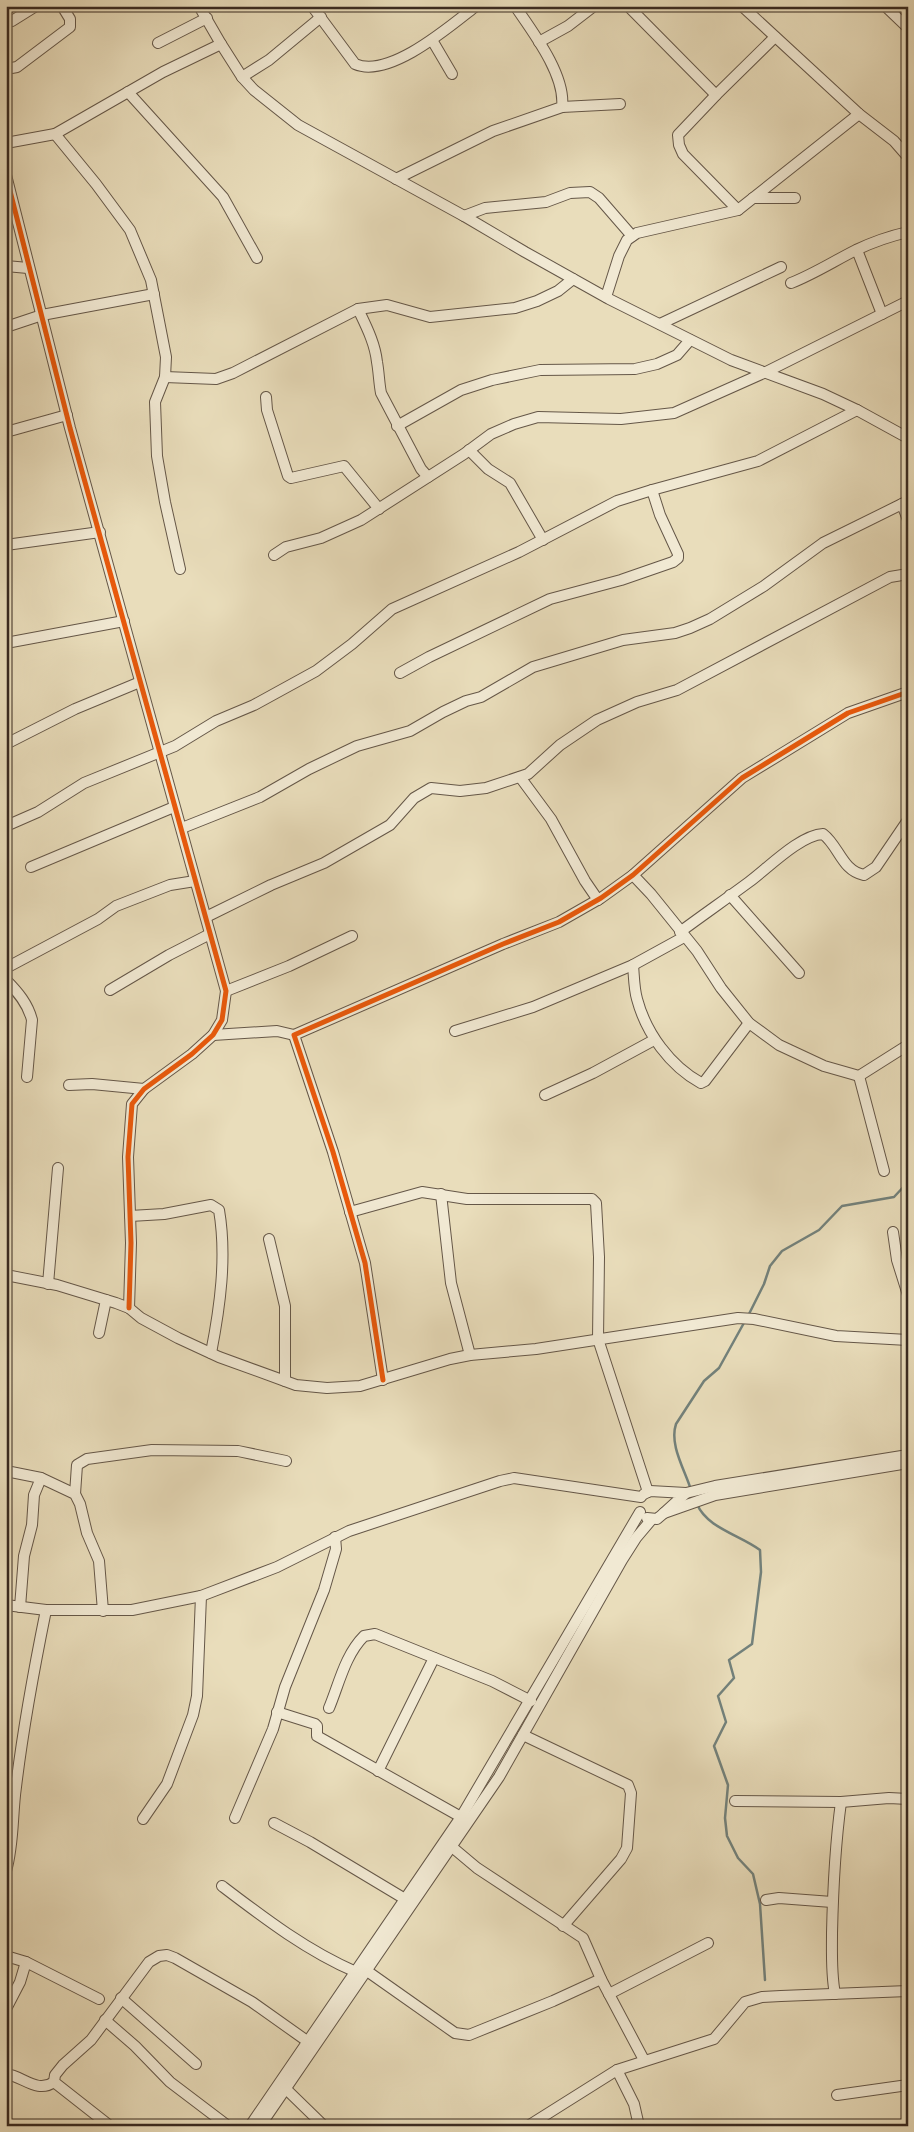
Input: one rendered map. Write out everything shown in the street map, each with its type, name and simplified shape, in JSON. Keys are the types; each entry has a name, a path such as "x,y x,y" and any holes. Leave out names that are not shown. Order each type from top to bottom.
{"street":[{"path":"6,22 12,22 36,6"},
{"path":"6,69 17,67 70,27 70,19 62,6"},
{"path":"199,6 242,77 254,90 298,125 606,297 731,360 823,394 908,438"},
{"path":"312,6 355,64 363,68 377,67 396,60 432,40 476,6"},
{"path":"514,6 539,42 558,80 562,107"},
{"path":"539,42 568,26 594,6"},
{"path":"628,6 716,95"},
{"path":"742,6 859,114 894,141 908,157"},
{"path":"885,6 908,28"},
{"path":"242,77 269,60 321,17"},
{"path":"158,43 207,18"},
{"path":"738,210 683,154 679,145 678,135 775,38"},
{"path":"432,40 452,74"},
{"path":"6,143 55,134 163,72 221,44"},
{"path":"128,92 223,197 257,258"},
{"path":"396,179 493,131 562,107 620,104"},
{"path":"606,297 619,256 627,240 632,236 738,210 859,114"},
{"path":"55,134 96,184 130,230 151,280 166,357 165,377 155,402 157,456 180,569"},
{"path":"6,175 10,202 67,415 226,991 222,1020 213,1035 192,1054 144,1089 132,1104 128,1157 130,1216 129,1308"},
{"path":"464,216 485,208 546,202 570,193 590,192 599,198 632,236"},
{"path":"753,198 795,198"},
{"path":"791,284 814,274 857,250 888,237 908,232"},
{"path":"857,250 882,314"},
{"path":"6,266 28,268"},
{"path":"660,324 781,266"},
{"path":"165,377 216,379 234,373 358,309 387,305 430,317 515,308 537,302 558,291 573,279"},
{"path":"6,326 42,316 154,294"},
{"path":"274,555 286,547 321,538 346,528 379,510 491,434 514,424 538,417 621,419 674,413 766,372 908,302"},
{"path":"358,309 374,345 381,394 421,469 428,477"},
{"path":"398,426 461,390 492,380 540,370 635,369 657,364 677,355 690,340"},
{"path":"266,397 267,410 288,476 291,478 344,466 379,510"},
{"path":"6,826 38,812 84,783 176,746 216,721 254,705 316,672 392,609 519,552 617,501 758,460 857,410"},
{"path":"6,432 67,415"},
{"path":"470,450 488,469 510,483 543,540"},
{"path":"400,673 544,602 653,570 673,562 678,558 678,554 660,515 652,490"},
{"path":"182,828 260,797 309,769 356,746 410,731 443,712 466,701 481,697 533,667 624,640 675,633 710,619 764,586 823,543 905,502 908,520"},
{"path":"6,545 100,532"},
{"path":"206,917 270,885 324,863 390,825 414,798 431,788 460,791 486,788 528,774 560,745 597,720 636,702 677,690 890,577 908,574"},
{"path":"6,643 124,621"},
{"path":"6,744 75,710 140,682"},
{"path":"213,1035 277,1032 294,1035 503,944 559,922 598,900 633,875 742,778 848,713 908,692"},
{"path":"520,777 550,819 598,900"},
{"path":"31,867 174,807"},
{"path":"455,1032 533,1007 632,965 682,935 730,895 750,882 790,850 816,834 823,834 830,839 842,860 856,874 864,875 876,867 908,820"},
{"path":"633,875 651,894 696,951 721,988 749,1023 780,1045 824,1066 859,1076 908,1045"},
{"path":"6,968 98,919 116,906 170,885 195,881"},
{"path":"730,895 799,973"},
{"path":"110,990 169,955 210,934"},
{"path":"226,991 289,966 352,936"},
{"path":"632,965 637,999 654,1040 677,1065 701,1083 705,1081 749,1023"},
{"path":"6,980 19,994 32,1020 27,1076"},
{"path":"294,1035 333,1152 365,1263 383,1380"},
{"path":"545,1095 594,1073 654,1040"},
{"path":"859,1076 884,1171"},
{"path":"69,1085 92,1084 144,1089"},
{"path":"48,1284 58,1168"},
{"path":"350,1212 422,1192 467,1199 488,1200 592,1199 596,1203 599,1257 598,1339 644,1494"},
{"path":"441,1194 451,1283 470,1355"},
{"path":"130,1216 164,1214 211,1205 218,1210 220,1221 221,1281 219,1312 211,1353"},
{"path":"894,1232 897,1260 908,1295"},
{"path":"269,1239 285,1306 285,1381"},
{"path":"6,1275 48,1284 129,1308 141,1318 211,1353 285,1381 327,1388 360,1386 450,1359 470,1355 536,1349 738,1318 754,1319 836,1336 908,1340"},
{"path":"99,1333 106,1300"},
{"path":"103,1611 99,1561 87,1533 80,1504 75,1494 76,1465 86,1459 152,1450 238,1451 286,1461"},
{"path":"260,2126 499,1777 622,1560 636,1538 652,1519 661,1516 692,1496 715,1486 908,1455"},
{"path":"6,1605 46,1610 132,1610 201,1596 277,1567 335,1537 500,1481 514,1478 644,1494 692,1496 715,1495 908,1463"},
{"path":"6,1471 41,1478 75,1494"},
{"path":"20,1607 24,1556 32,1525 34,1495 41,1478"},
{"path":"644,1494 638,1503 640,1512 647,1518 652,1519"},
{"path":"250,2126 461,1817 531,1701 640,1512"},
{"path":"235,1818 272,1729 285,1687 324,1590 336,1549 335,1537"},
{"path":"143,1819 167,1784 193,1715 197,1696 201,1596"},
{"path":"6,1871 12,1833 11,1786 46,1610"},
{"path":"329,1708 344,1667 364,1636 382,1635 492,1681 531,1701"},
{"path":"378,1771 434,1658"},
{"path":"278,1712 314,1724 317,1726 317,1736 461,1817"},
{"path":"523,1735 628,1785 630,1793 627,1848 621,1859 564,1926"},
{"path":"735,1801 841,1802 889,1798 908,1799"},
{"path":"835,1994 832,1957 832,1902 834,1858 841,1802"},
{"path":"274,1823 310,1842 405,1899"},
{"path":"452,1847 477,1868 582,1938 601,1979 644,2060"},
{"path":"222,1886 292,1936 331,1961 356,1972"},
{"path":"766,1900 779,1898 832,1902"},
{"path":"609,1994 708,1943"},
{"path":"54,2082 55,2075 63,2065 91,2040 149,1962 159,1956 167,1955 198,1969 252,2002 307,2041"},
{"path":"6,1956 26,1962 99,1999"},
{"path":"6,2009 20,1982 26,1962"},
{"path":"367,1971 455,2033 468,2034 553,2001 601,1979"},
{"path":"529,2125 617,2070 714,2039 745,2002 752,1999 781,1996 908,1991"},
{"path":"121,1998 196,2064"},
{"path":"106,2020 135,2046 170,2082 228,2126"},
{"path":"617,2070 634,2104 639,2126"},
{"path":"6,2074 14,2075 33,2085 50,2085 54,2082"},
{"path":"54,2082 103,2124"},
{"path":"837,2095 908,2085"},
{"path":"286,2089 324,2126"}],"waterway":[{"path":"748,1316 764,1284 770,1266 782,1251 819,1230 842,1206 894,1197 908,1182"},
{"path":"691,1490 676,1449 674,1432 676,1424 704,1381 719,1368 745,1321"},
{"path":"697,1504 708,1519 716,1525 760,1550 761,1572 752,1644 729,1660 734,1678 718,1696 726,1722 714,1746 728,1785 725,1818 727,1836 738,1858 753,1874 760,1904 765,1980"}],"cycle path":[{"path":"6,175 70,428 226,991 222,1020 213,1035 192,1054 144,1089 132,1104 128,1157 131,1243 129,1308"},
{"path":"383,1380 365,1263 333,1152 294,1035 503,944 559,922 601,898 633,875 742,778 848,713 908,692"}]}
